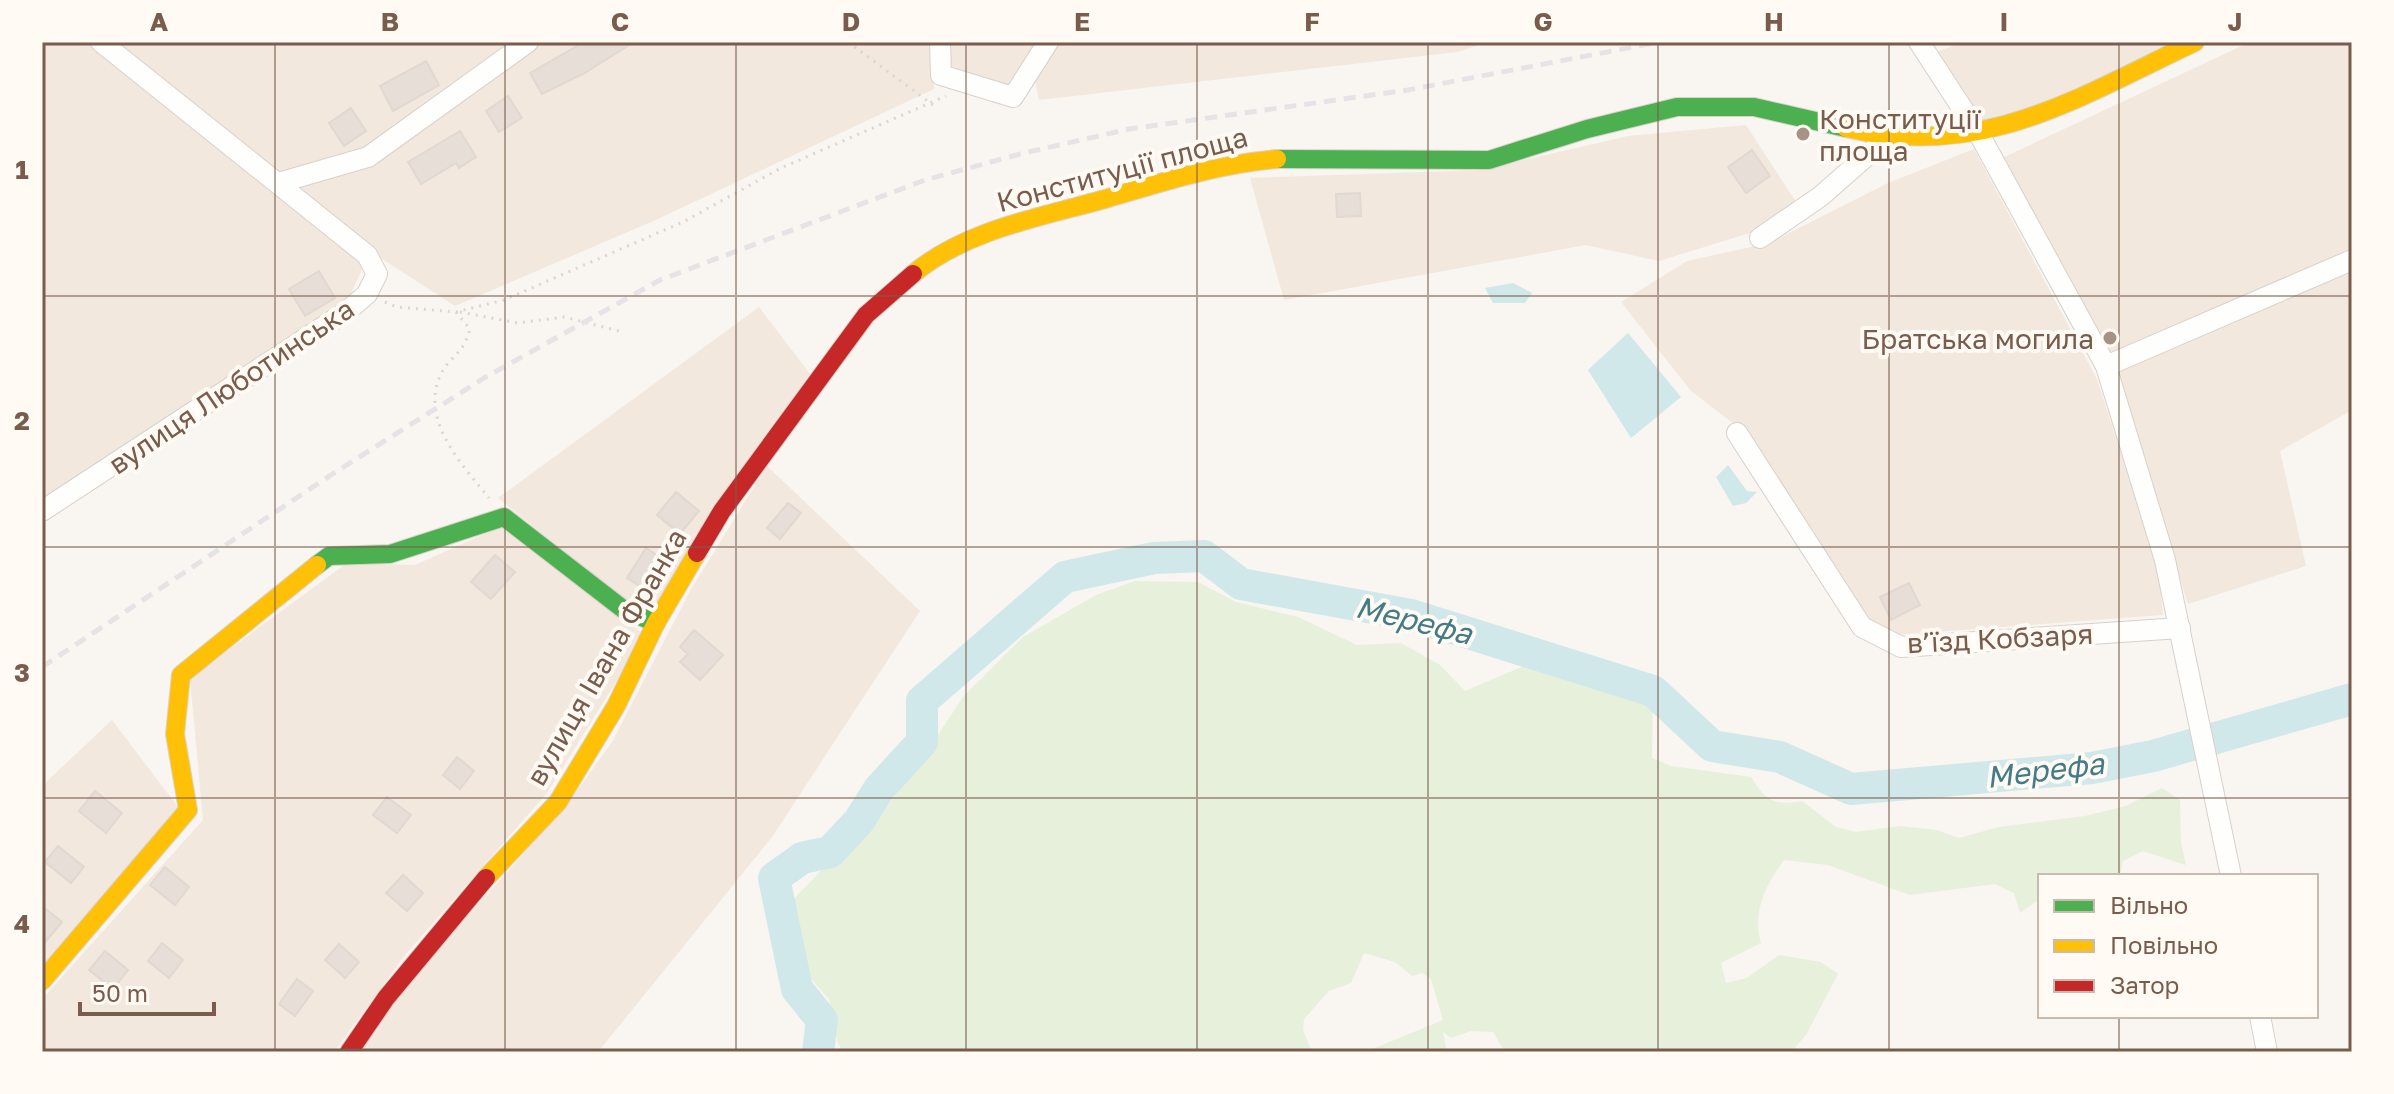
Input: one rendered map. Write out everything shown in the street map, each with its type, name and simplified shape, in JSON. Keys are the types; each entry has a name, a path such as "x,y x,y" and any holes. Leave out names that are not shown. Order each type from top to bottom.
{"street":[{"path":"101,42 278,183 368,157 528,42"},
{"path":"940,42 941,75 1013,97 1048,42"},
{"path":"1919,42 1979,134 2106,366 2165,560 2231,874"},
{"name":"Конституції площа","path":"866,315 929,261 995,230 1231,163 1298,157 1489,160 1587,129 1677,107 1754,107 1887,138 1979,134 2038,117 2195,42"},
{"path":"1760,238 1821,196 1887,138"},
{"name":"вулиця Люботинська","path":"42,511 346,312 367,294 377,274 367,255 278,183"},
{"path":"2106,366 2352,260"},
{"name":"вулиця Івана Франка","path":"349,1052 386,998 488,875 558,802 616,706 656,623 722,511 866,315"},
{"name":"в’їзд Кобзаря","path":"1737,433 1862,627 1901,647 2180,628"},
{"path":"42,981 188,810 175,734 181,675 329,556 390,554 504,517 623,609 656,623"},
{"path":"2260,1018 2267,1052"}],"path":[{"path":"848,42 933,105"},
{"path":"456,312 517,295 685,221 781,168 933,105 967,83"},
{"path":"367,294 397,307 456,312 518,323 564,317 623,332"},
{"path":"456,312 470,329 465,348 441,374 434,398 441,432 504,517"}],"shaded area":[{"path":"42,42 85,42 364,265 348,300 42,501"},
{"path":"114,42 933,42 934,89 658,219 455,306 376,255"},
{"path":"950,42 1039,42 1010,88 951,67"},
{"path":"1057,42 1488,42 1457,52 1039,100 1034,75"},
{"path":"1964,42 2189,42 1980,130 1936,52"},
{"path":"2250,42 2352,42 2352,255 2114,359 2103,354 1998,160"},
{"path":"1746,125 1798,205 1753,232 1659,261 1586,245 1284,300 1250,178 1481,170 1628,136"},
{"path":"1974,149 2097,379 2159,572 2163,615 1895,635 1866,619 1751,437 1691,391 1621,302 1687,261 1769,243 1888,183"},
{"path":"2352,267 2352,410 2280,451 2306,566 2188,604 2116,372"},
{"path":"759,307 810,374 664,600 634,607 498,498"},
{"path":"767,466 920,611 772,837 598,1052 357,1052 389,1004 566,806 612,742 690,591"},
{"path":"500,527 645,635 547,793 406,954 334,1052 42,1052 42,999 203,820 190,678 347,563 415,565"},
{"path":"112,720 181,811 42,965 42,786"}],"green space":[{"path":"1135,581 1198,582 1236,602 1298,617 1357,645 1401,643 1440,665 1465,691 1524,666 1586,676 1627,691 1653,691 1652,758 1671,766 1751,777 1771,800 1784,803 1802,801 1836,827 1856,832 1900,826 1937,830 1959,838 1999,827 2085,816 2126,806 2162,788 2180,800 2181,843 2186,865 2143,851 2123,861 2120,874 2038,874 2038,900 2020,913 2014,893 1995,884 1910,895 1828,865 1784,860 1771,880 1759,910 1761,943 1721,963 1726,983 1747,978 1779,955 1821,962 1838,974 1806,1035 1791,1052 1505,1052 1493,1032 1471,1031 1451,1038 1443,1032 1447,1052 1365,1052 1443,1020 1431,979 1422,973 1412,976 1395,962 1364,953 1351,983 1329,991 1304,1019 1303,1030 1312,1052 1249,1049 1212,1052 843,1052 837,1041 829,999 801,968 789,906 819,873 830,852 867,832 917,767 963,697 1023,637 1096,595"}],"water":[{"path":"1513,283 1532,293 1525,303 1493,303 1485,288"},
{"path":"1628,333 1681,397 1631,438 1588,370"},
{"path":"1728,465 1747,491 1757,492 1746,503 1733,506 1716,477"}],"building":[{"path":"584,42 634,42 585,73 542,94 530,73"},
{"path":"426,61 439,85 393,111 380,86"},
{"path":"508,96 522,118 499,132 486,111"},
{"path":"351,108 366,131 344,146 329,123"},
{"path":"460,131 476,157 459,168 456,163 421,184 408,162"},
{"path":"1752,150 1770,176 1746,193 1728,167"},
{"path":"1360,193 1361,216 1337,217 1336,194"},
{"path":"319,271 335,298 305,316 289,289"},
{"path":"676,492 699,511 680,534 657,515"},
{"path":"788,503 801,513 780,539 767,528"},
{"path":"646,548 663,559 644,589 627,578"},
{"path":"495,555 515,572 491,599 471,582"},
{"path":"1909,583 1920,605 1891,620 1880,597"},
{"path":"694,630 723,655 700,680 680,662 688,654 680,647"},
{"path":"457,757 474,771 460,789 443,775"},
{"path":"95,791 122,813 106,833 79,811"},
{"path":"387,797 411,815 397,833 373,815"},
{"path":"58,846 84,867 71,883 45,862"},
{"path":"165,867 189,887 175,905 150,885"},
{"path":"403,875 423,893 407,911 386,893"},
{"path":"42,906 62,922 42,946"},
{"path":"162,943 183,960 169,978 148,961"},
{"path":"339,944 359,962 345,978 325,960"},
{"path":"105,951 128,970 113,989 89,970"},
{"path":"297,979 313,991 295,1016 279,1004"}],"waterway":[{"name":"Мерефа","path":"818,1052 822,1020 797,989 774,878 802,858 830,852 859,821 879,789 922,742 922,701 1065,577 1154,558 1204,556 1241,584 1411,615 1653,691 1712,746 1780,757 1851,789 2092,768 2153,756 2352,699"}],"railway":[{"path":"42,667 331,475 484,378 660,280 925,180 1020,154 1129,129 1408,90 1659,42"}],"traffic: fast":[{"path":"1277,159 1489,160 1587,129 1677,107 1754,107 1846,128"},
{"path":"317,565 329,556 390,554 504,517 623,609 656,623"}],"traffic: slow":[{"path":"1846,128 1895,136 1941,136 1985,130 2069,102 2195,42"},
{"path":"913,274 956,246 1004,227 1191,174 1277,159"},
{"path":"486,878 558,802 616,706 656,623 697,553"},
{"path":"42,981 188,810 175,734 181,675 317,565"}],"traffic: jam":[{"path":"697,553 722,511 866,315 913,274"},
{"path":"349,1052 386,998 486,878"}],"place":[{"name":"Конституції площа","path":"1803,134"},
{"name":"Братська могила","path":"2110,338"}]}
